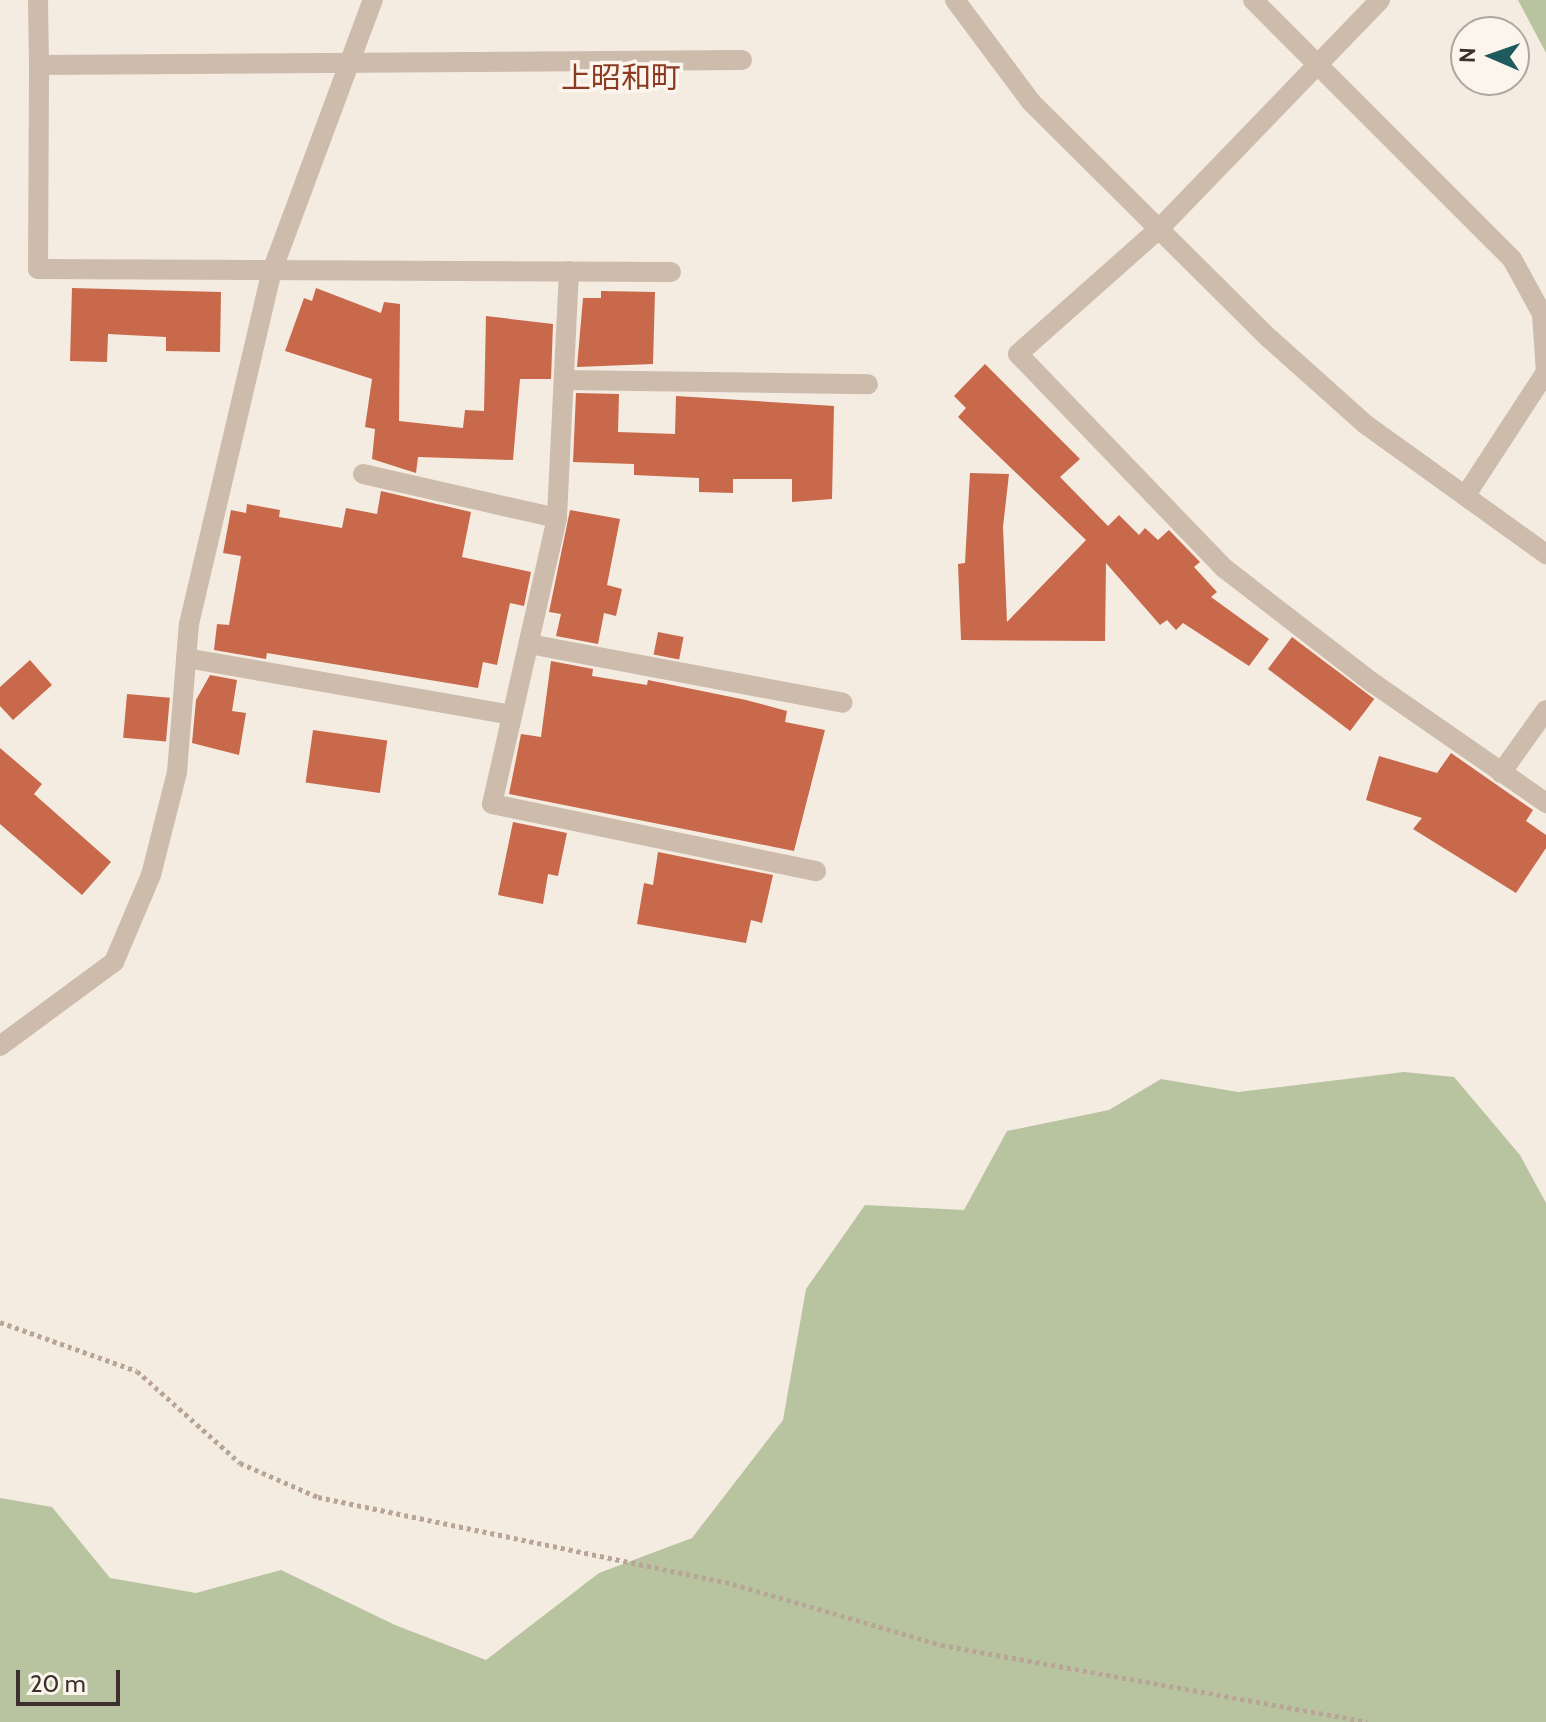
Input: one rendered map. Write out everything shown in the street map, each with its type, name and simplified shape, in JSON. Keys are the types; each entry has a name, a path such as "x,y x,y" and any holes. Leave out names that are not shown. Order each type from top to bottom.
{"street":[{"path":"38,0 38,269 671,272"},
{"path":"0,1046 114,962 151,875 177,772 186,658 222,471 272,271 373,0"},
{"path":"955,0 1031,102 1161,227 1270,339 1365,424 1467,493 1546,554"},
{"path":"1253,0 1320,62 1512,259 1542,314 1546,372 1467,493"},
{"path":"1380,0 1161,227 1018,354 1224,568 1546,803"},
{"path":"39,65 742,60"},
{"path":"569,271 557,518 492,804 816,871"},
{"path":"564,380 868,384"},
{"path":"363,474 557,518"},
{"path":"529,644 843,703"},
{"path":"186,658 512,715"},
{"path":"1501,773 1546,710"}],"path":[{"path":"0,1322 137,1371 240,1463 318,1497 733,1584 941,1645 1367,1722"}],"green space":[{"path":"1518,0 1546,0 1546,53 1530,23 1530,16 1526,16"},
{"path":"1404,1072 1454,1077 1520,1155 1546,1203 1546,1722 0,1722 0,1498 52,1507 110,1578 196,1593 281,1570 395,1625 486,1660 599,1573 692,1538 783,1420 806,1289 865,1205 964,1210 1007,1131 1109,1110 1161,1079 1238,1092"}],"building":[{"path":"72,288 221,292 220,352 166,351 166,337 108,334 107,362 70,361"},
{"path":"316,288 381,313 384,302 400,304 399,421 463,428 465,410 484,411 486,316 553,324 551,379 520,379 513,460 418,457 416,473 372,459 375,429 365,427 372,379 285,351 304,298 312,301"},
{"path":"601,291 655,292 653,364 577,367 583,298 601,298"},
{"path":"985,364 1080,459 1060,477 1108,526 1119,515 1139,535 1145,528 1158,540 1169,530 1200,562 1194,567 1217,592 1211,597 1269,639 1249,666 1183,623 1176,630 1167,620 1160,625 1106,563 1105,641 961,640 958,564 965,563 970,473 1009,474 1003,527 1007,622 1086,540 958,417 966,408 954,396"},
{"path":"576,393 619,394 618,432 675,434 676,396 834,406 832,499 792,502 792,479 733,479 733,493 699,492 699,478 634,475 634,464 573,462"},
{"path":"381,491 471,512 462,557 531,572 524,606 510,603 497,665 483,662 478,688 267,653 266,659 214,650 217,624 229,625 241,556 223,553 231,510 246,513 247,504 280,510 279,517 342,528 346,508 377,514"},
{"path":"570,510 620,519 607,585 622,589 616,616 604,613 598,644 556,636 561,614 549,612"},
{"path":"658,632 684,637 679,660 654,655"},
{"path":"1292,637 1374,699 1350,731 1268,669"},
{"path":"30,660 52,685 13,720 0,706 0,687"},
{"path":"551,661 593,669 592,676 647,685 648,680 746,700 787,711 785,722 825,730 794,851 509,794 521,734 541,737"},
{"path":"210,675 237,680 232,711 246,713 239,755 192,743 196,700"},
{"path":"127,694 170,698 166,742 123,738"},
{"path":"313,730 387,740 380,793 306,782"},
{"path":"0,748 42,784 34,794 111,862 82,895 0,824"},
{"path":"1451,753 1533,810 1526,821 1546,835 1546,848 1516,893 1413,829 1422,818 1366,800 1379,756 1437,773"},
{"path":"513,822 567,833 558,876 548,874 543,904 498,895"},
{"path":"658,852 773,875 762,923 751,920 746,943 637,924 644,883 653,885"}],"district":[{"name":"上昭和町","path":"621,78"}]}
